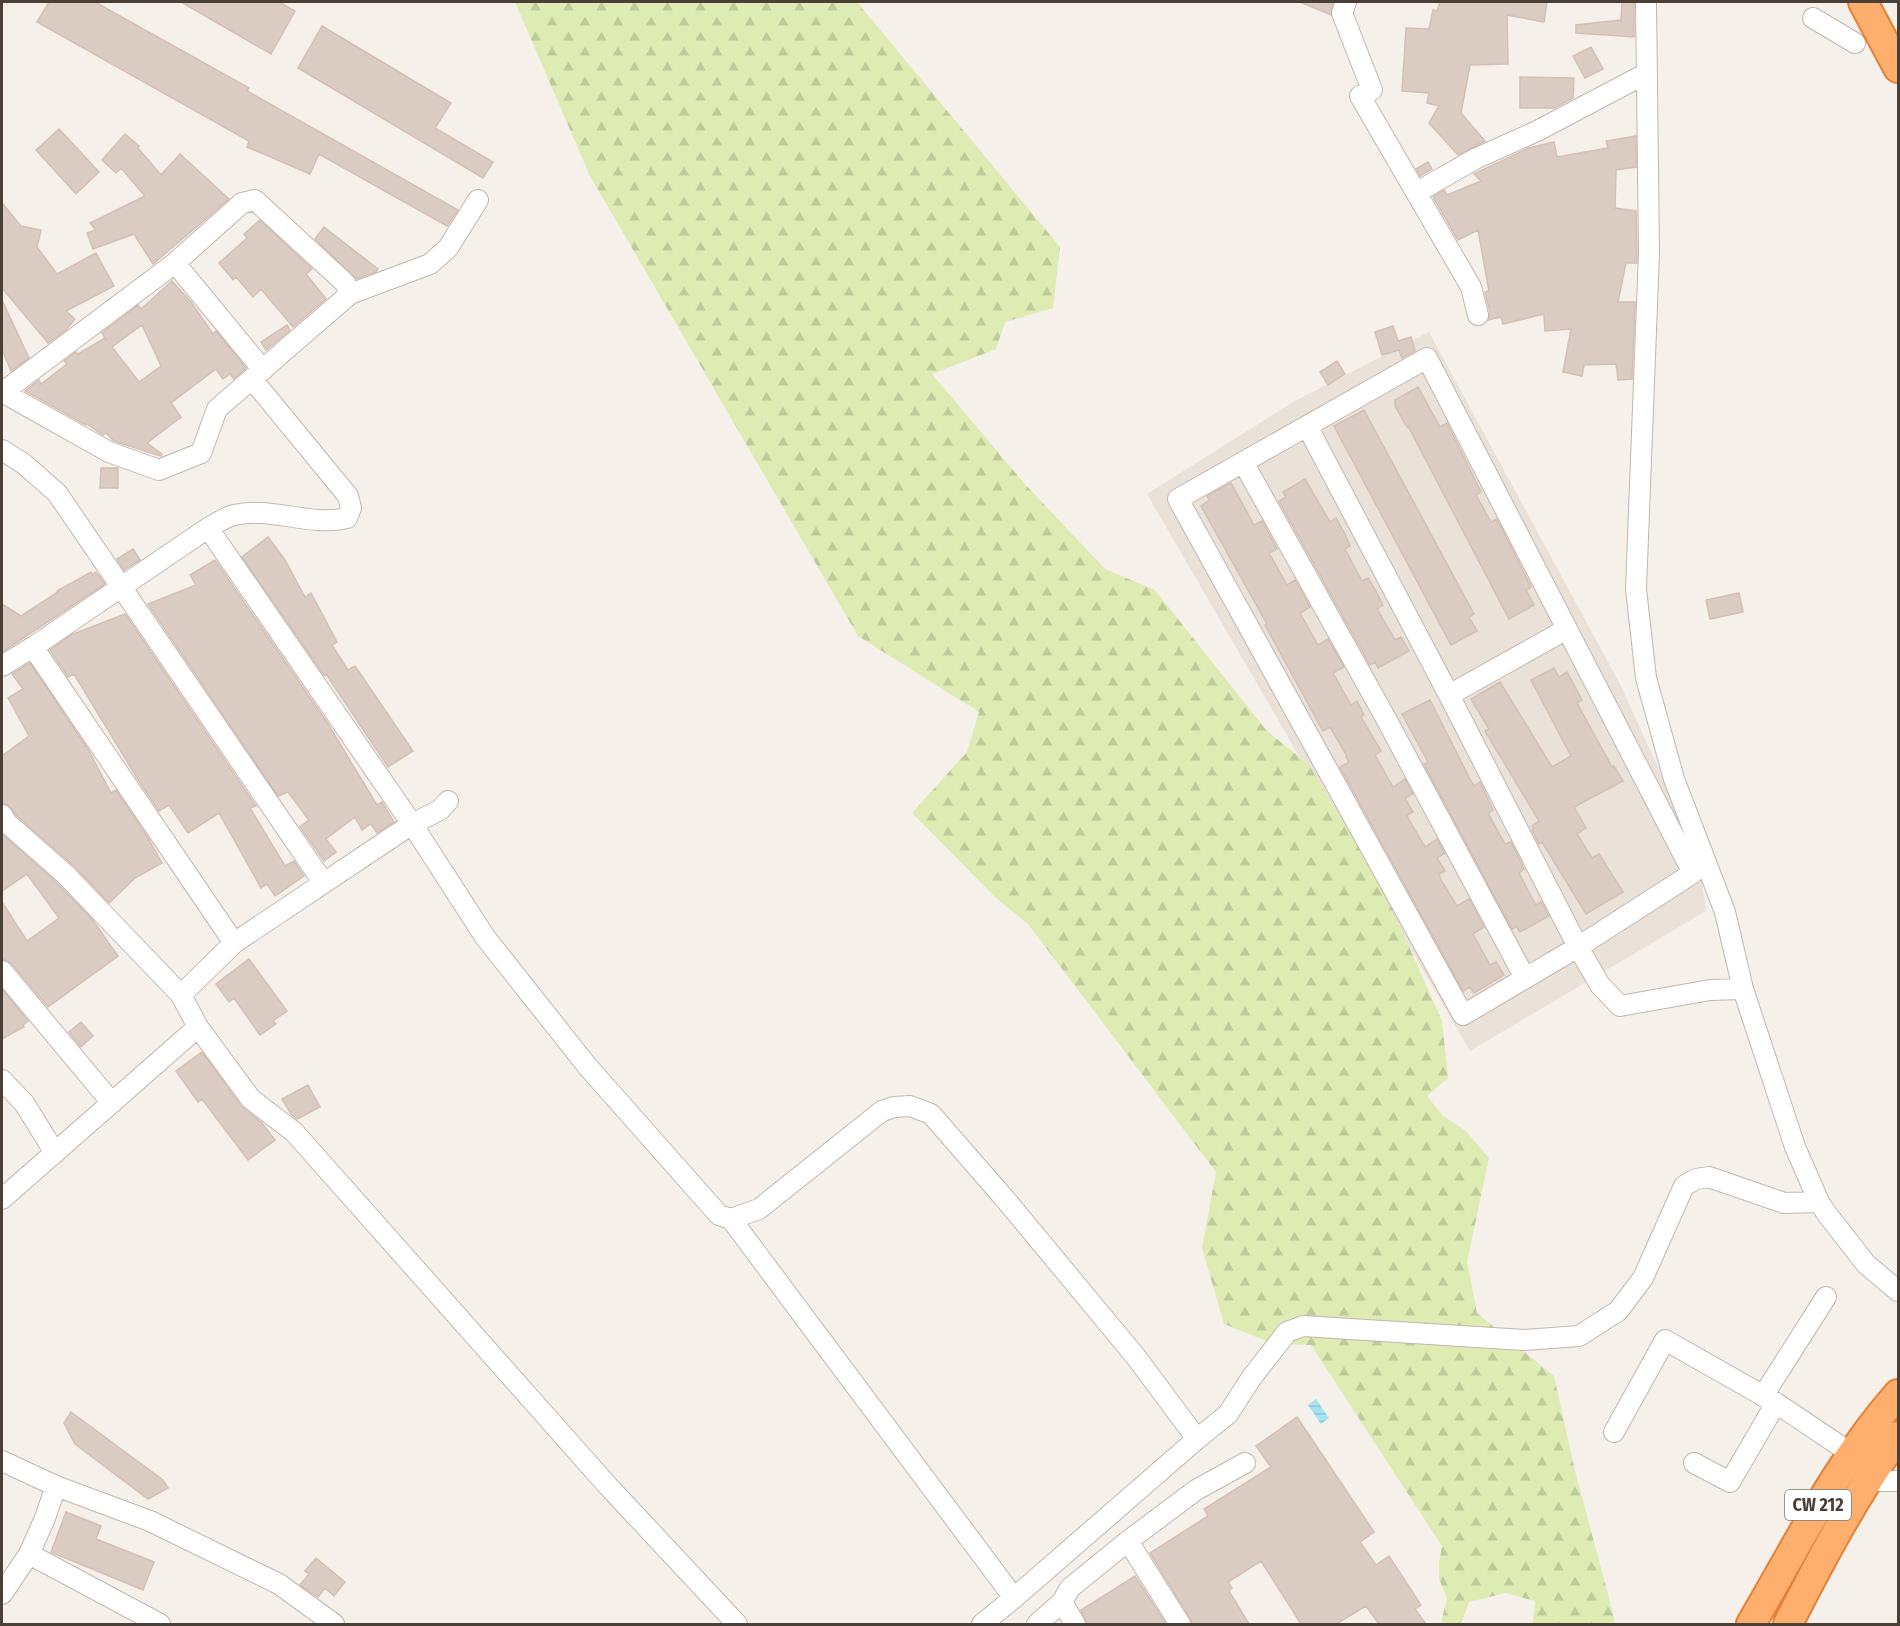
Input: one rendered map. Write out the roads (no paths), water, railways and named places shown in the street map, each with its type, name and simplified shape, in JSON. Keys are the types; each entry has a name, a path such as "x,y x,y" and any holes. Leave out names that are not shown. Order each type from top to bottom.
{"highway":[{"path":"1863,2 1899,68"},
{"name":"CW 212","path":"1751,1624 1816,1507 1879,1416 1899,1394"},
{"name":"CW 212","path":"1788,1624 1844,1518 1866,1481 1899,1436"}],"street":[{"path":"1346,2 1342,13 1372,90 1360,96 1471,287 1478,315"},
{"path":"1646,2 1649,253 1636,589 1646,678 1674,779 1725,912 1743,989 1795,1147 1819,1202 1866,1264 1899,1291"},
{"path":"1813,18 1855,44"},
{"path":"1417,192 1477,158 1537,131 1647,73"},
{"path":"350,294 345,284 255,200 242,203 175,263 2,392 108,452 159,470 201,453 217,409 350,294 430,264 448,248 478,200"},
{"path":"2,666 208,528 233,515 263,514 333,521 348,518 351,508 348,496 175,263"},
{"path":"1427,358 1693,873 1578,947 1463,1015 1178,498 1244,462 1427,358"},
{"path":"1307,426 1449,695 1578,947 1600,985 1620,1006 1710,990 1743,989"},
{"path":"2,450 24,464 57,493 323,882"},
{"path":"1244,462 1384,715 1525,978"},
{"path":"208,528 412,824 486,938 588,1067 719,1215 731,1219 1014,1598"},
{"path":"1449,695 1567,629"},
{"path":"33,647 234,943"},
{"path":"181,995 234,943 412,824 440,810 448,801"},
{"path":"2,815 7,823 65,874 181,995 198,1027 251,1099 294,1132 600,1478 737,1624"},
{"path":"2,971 112,1103"},
{"path":"2,1199 198,1027"},
{"path":"2,1080 24,1103 55,1153"},
{"path":"731,1219 759,1209 882,1111 894,1107 910,1106 931,1114 1005,1199 1121,1340 1197,1439"},
{"path":"982,1624 1228,1414 1252,1377 1287,1332 1303,1326 1524,1341 1579,1336 1618,1311 1643,1278 1684,1186 1696,1179 1709,1178 1784,1203 1819,1202"},
{"path":"1694,1463 1730,1482 1769,1399 1826,1297"},
{"path":"1614,1432 1665,1340 1769,1399 1852,1454"},
{"path":"2,1461 56,1486 150,1521 279,1584 334,1624"},
{"path":"1037,1624 1062,1602 1070,1587 1128,1541 1196,1491 1245,1463"},
{"path":"1866,1481 1899,1481"},
{"path":"2,1594 29,1554 56,1486"},
{"path":"1128,1541 1180,1624"},
{"path":"29,1554 160,1624"},
{"path":"1062,1602 1075,1624"}],"water":[{"path":"1316,1399 1329,1418 1321,1424 1308,1405"}]}
